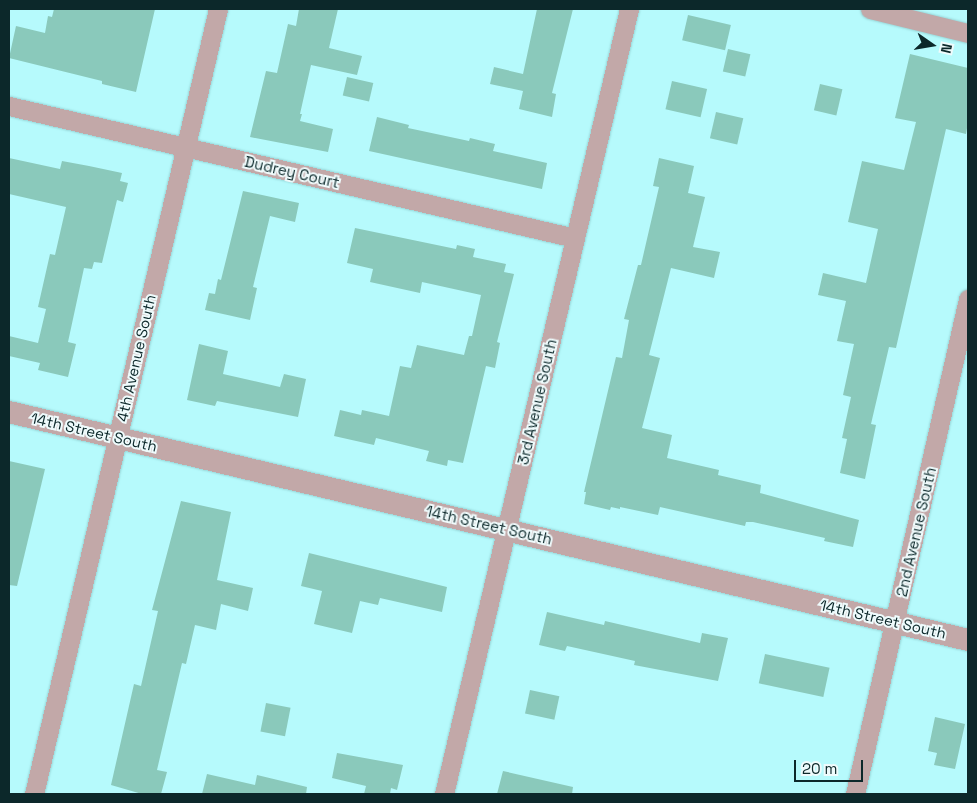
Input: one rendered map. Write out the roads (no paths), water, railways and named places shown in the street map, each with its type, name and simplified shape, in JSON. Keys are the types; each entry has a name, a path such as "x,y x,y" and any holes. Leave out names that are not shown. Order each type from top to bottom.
{"street":[{"name":"4th Avenue South","path":"34,794 218,9"},
{"name":"3rd Avenue South","path":"444,794 629,9"},
{"path":"870,9 968,33"},
{"name":"Dudrey Court","path":"9,106 575,238"},
{"name":"2nd Avenue South","path":"855,794 968,300"},
{"name":"14th Street South","path":"9,412 506,528 968,640"}]}
